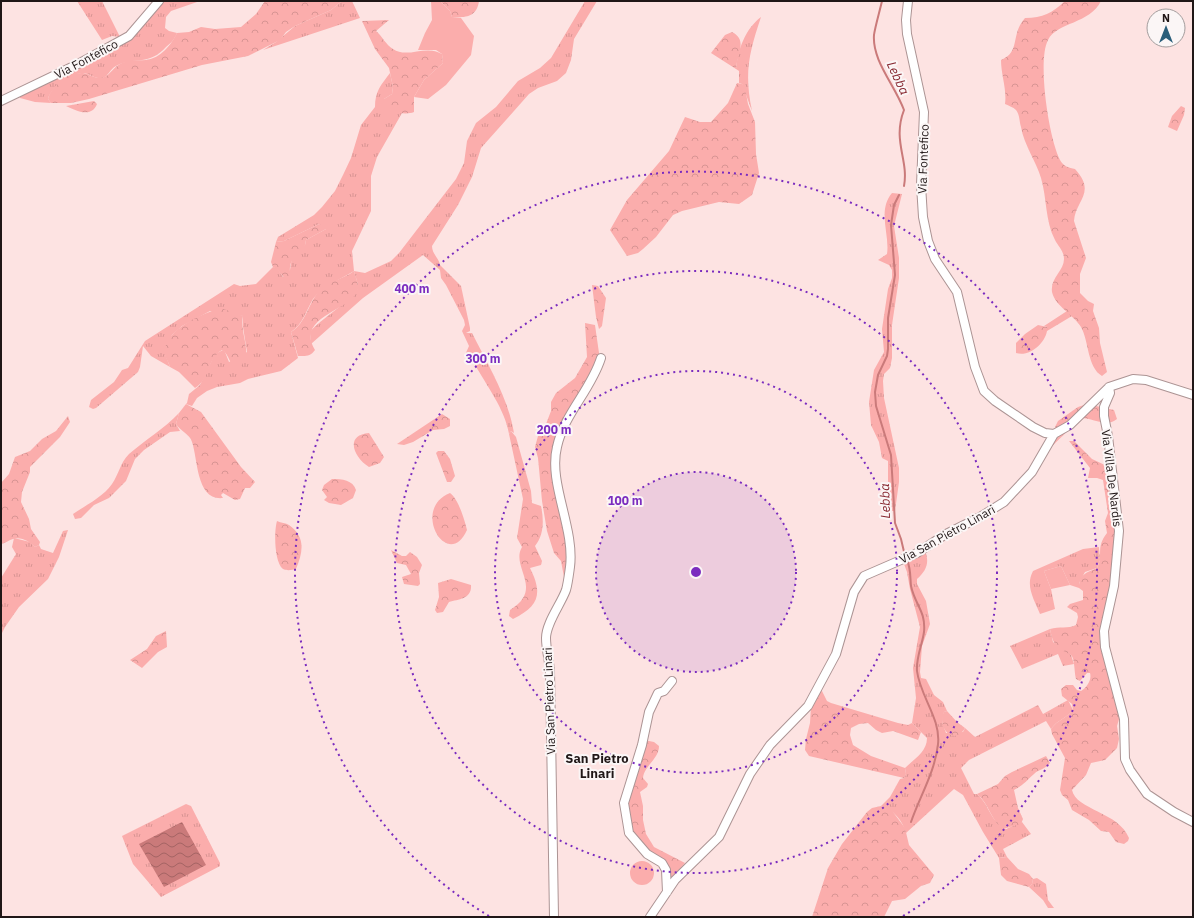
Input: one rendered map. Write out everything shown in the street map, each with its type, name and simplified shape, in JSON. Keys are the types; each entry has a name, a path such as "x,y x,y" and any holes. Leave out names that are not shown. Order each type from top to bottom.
{"street":[{"name":"Via Fontefico","path":"1,101 80,63 128,36 159,1"},
{"name":"Via Fontefico","path":"908,1 906,20 907,34 924,112 920,185 923,217 928,241 934,259 957,292 975,368 984,391 995,401 1033,427 1054,434"},
{"name":"Via San Pietro Linari","path":"554,917 550,671 546,637 566,590 570,566 570,541 557,480 556,449 559,437 570,415 592,382 600,358"},
{"name":"Via San Pietro Linari","path":"650,917 676,880 719,837 750,774 770,745 808,706 836,654 854,592 860,580 864,576 906,558 946,534 980,517 1010,496 1032,472 1054,434 1070,425 1109,387 1133,379 1146,380 1193,395"},
{"name":"Via Villa De Nardis","path":"1109,387 1110,393 1104,407 1104,416 1108,436 1119,531 1114,586 1104,631 1105,647 1124,719 1125,759 1130,770 1147,794 1174,812 1193,822"},
{"path":"667,892 666,870 662,863 647,854 629,833 624,803 642,745 648,712 658,693 664,691 672,681"}],"green space":[{"path":"77,1 102,1 120,37 112,36 102,40"},
{"path":"164,1 200,1 171,11 166,17 165,28 169,31 177,33 175,38 160,53 148,59 130,61 116,66 102,78 97,78 84,73 74,75 63,81 53,90 48,99 51,103 35,102 20,98 19,95 138,31"},
{"path":"265,1 342,1 331,10 295,26 286,32 280,40 248,56 202,65 71,103 51,103 48,99 53,89 61,81 72,75 83,73 101,78 106,76 122,63 146,60 156,57 169,46 177,33 189,32 201,27 215,29 241,27 256,14"},
{"path":"342,1 352,1 360,18 263,50 276,42 295,26 331,10"},
{"path":"431,1 440,1 450,11 452,17 461,18 474,36 471,55 446,85 428,99 414,97 424,80 443,63 442,54 436,50 418,50 432,20"},
{"path":"440,1 479,1 476,10 470,15 466,17 452,17 450,11"},
{"path":"585,1 597,1 574,39 571,60 566,73 557,81 538,88 529,94 481,148 472,177 458,205 432,246 440,265 461,286 470,328 470,331 466,333 472,333 497,382 507,407 514,433 511,431 509,434 504,415 474,363 467,361 465,355 469,346 462,331 465,325 464,320 441,278 440,270 423,255 363,298 311,344 310,332 314,327 357,291 358,285 354,271 365,273 391,261 399,253 456,179 464,163 467,141 476,123 496,107 518,81 540,68 551,58"},
{"path":"1065,1 1101,1 1096,9 1082,19 1052,34 1048,40 1045,50 1044,82 1048,118 1056,150 1061,162 1066,166 1075,169 1084,184 1085,191 1075,214 1074,221 1086,258 1080,274 1080,293 1088,301 1094,304 1093,311 1099,328 1100,343 1107,372 1102,376 1097,372 1091,360 1081,327 1057,302 1052,292 1053,283 1062,267 1064,256 1049,225 1041,178 1025,140 1018,114 1015,109 1005,104 1001,60 1007,57 1011,52 1020,24 1025,18 1047,14 1056,9"},
{"path":"761,17 753,42 749,63 748,85 752,111 742,84 739,83 739,71 736,69 738,55 743,40 755,22"},
{"path":"389,20 376,31 393,49 404,53 430,50 442,54 443,63 424,80 414,97 414,112 410,113 397,112 388,109 381,104 384,99 392,94 393,87 389,68 375,49 362,21"},
{"path":"732,32 737,35 741,43 736,69 711,53 725,35"},
{"path":"390,73 393,87 392,94 384,99 390,109 402,113 377,157 371,176 371,211 352,251 354,271 321,290 313,299 299,325 291,332 298,358 281,371 248,379 240,383 217,387 207,391 197,398 192,406 186,404 189,394 200,385 215,354 223,350 229,362 247,352 243,327 243,316 210,311 182,326 172,335 167,346 165,354 170,367 151,356 143,346 138,372 96,408 93,409 89,407 91,400 114,382 122,370 128,368 145,341 234,284 240,286 256,284 273,267 277,268 283,277 290,270 292,257 305,245 306,240 326,229 319,224 284,241 276,242 278,237 314,215 335,191 351,158 361,125 375,107 377,92"},
{"path":"737,83 742,84 745,88 748,104 755,122 756,154 759,173 752,195 739,204 719,202 682,211 673,215 656,237 643,249 638,253 627,256 610,230 627,200 669,151 685,117 700,122 711,122 728,103"},
{"path":"94,101 97,104 94,109 87,112 78,111 66,106"},
{"path":"1181,106 1185,108 1184,115 1177,131 1168,127 1172,116"},
{"path":"892,193 902,194 894,226 899,258 899,278 892,325 892,358 890,368 884,374 883,381 884,398 899,468 899,482 895,511 892,511 888,488 888,461 882,458 879,442 871,425 869,402 874,370 884,352 882,329 888,289 892,278 892,270 889,265 878,260 887,254 885,207"},
{"path":"319,224 327,226 326,229 306,240 304,250 292,260 290,266 290,276 288,279 286,278 273,267 271,262 276,242 284,241"},
{"path":"354,271 358,289 354,297 318,322 312,329 311,339 315,350 310,355 298,356 291,332 300,324 319,291 327,285"},
{"path":"592,285 598,286 606,298 602,326 599,329 596,317"},
{"path":"221,308 243,316 242,323 246,345 245,358 243,364 237,370 222,350 214,358 203,380 195,388 179,372 170,367 165,355 166,346 176,331 185,324 204,314"},
{"path":"1067,311 1072,316 1047,331 1047,327 1044,326"},
{"path":"585,323 595,325 599,361 555,449 569,540 566,578 564,577 561,561 554,553 547,531 542,501 538,458 535,447 538,436 546,424 551,411 551,402 556,393 575,378 587,357"},
{"path":"1038,325 1047,327 1047,332 1042,342 1027,353 1016,353 1016,343 1025,334"},
{"path":"186,404 201,412 241,467 255,482 250,488 245,488 240,499 235,500 223,493 221,495 223,498 214,497 208,493 203,486 197,468 191,439 176,424 179,413"},
{"path":"1087,404 1114,410 1117,419 1113,422 1104,423 1081,418 1047,451 1055,435 1055,427 1058,421 1078,407"},
{"path":"179,413 176,424 180,431 170,432 144,450 135,459 126,481 109,498 94,505 81,518 75,519 73,514 99,497 108,489 129,454"},
{"path":"442,414 450,419 450,426 444,429 433,430 413,442 404,445 397,444"},
{"path":"68,416 70,422 60,437 30,467 30,472 22,492 21,502 29,519 31,529 40,542 39,545 35,547 28,541 19,538 1,544 1,483 9,474 15,457 30,451 42,439 56,431"},
{"path":"511,431 516,437 531,491 532,503 541,506 543,517 542,532 535,546 542,561 541,565 530,568 536,585 536,598 528,609 513,619 509,616 510,610 520,602 525,594 526,586 519,555 522,547 517,538 523,499 509,434"},
{"path":"369,433 384,457 380,463 369,467 359,458 356,453 354,442 356,438 361,435"},
{"path":"1069,441 1074,441 1092,459 1107,466 1111,471 1116,522 1111,584 1100,628 1100,640 1120,716 1117,726 1119,739 1117,748 1105,760 1091,763 1086,775 1072,790 1075,797 1081,802 1116,822 1124,829 1129,838 1124,844 1116,842 1109,832 1101,831 1089,820 1072,810 1068,800 1062,795 1060,790 1065,758 1052,734 1051,729 1056,723 1073,710 1072,704 1062,696 1061,689 1066,685 1073,685 1077,690 1081,691 1088,683 1090,673 1087,673 1080,681 1076,679 1074,662 1071,655 1055,644 1050,629 1076,625 1078,617 1077,613 1067,607 1070,604 1083,600 1083,591 1079,588 1080,580 1084,575 1097,568 1100,559 1101,543 1107,533 1105,521 1108,513 1103,480 1088,478 1090,468"},
{"path":"438,451 444,451 450,459 455,476 451,482 447,482 436,453"},
{"path":"332,479 350,482 356,490 353,498 341,505 329,503 324,500 327,497 322,490 324,485"},
{"path":"450,493 456,500 467,530 459,541 451,544 443,541 436,533 433,523 433,511 438,501"},
{"path":"277,521 289,525 301,540 302,545 300,557 296,569 283,569 278,560 275,539"},
{"path":"68,530 59,557 48,579 19,607 1,635 1,578 16,554 12,547 14,538 30,542 35,547 39,545 41,549 53,553 63,531"},
{"path":"1099,547 1100,560 1097,568 1085,572 1079,583 1079,588 1070,585 1061,566 1044,571 1051,589 1055,609 1040,614 1030,587 1033,571 1083,549"},
{"path":"391,550 402,556 406,556 410,552 417,557 422,565 419,573 420,584 418,586 404,584 402,577 411,574 406,565 397,563"},
{"path":"925,551 927,563 925,570 917,579 917,584 926,601 930,624 922,646 920,672 921,678 926,679 934,695 943,702 947,711 944,712 942,722 946,733 963,732 965,728 975,737 1038,705 1043,714 1068,700 1073,710 1056,723 1051,729 1046,721 969,760 961,768 974,794 977,794 981,798 993,818 1001,826 1006,829 1022,822 1031,834 1003,849 1007,857 999,858 963,795 954,789 906,833 903,824 897,816 890,810 881,806 890,797 900,779 904,778 906,774 905,768 925,747 927,738 912,723 916,698 913,668 920,627 907,572 904,564 900,562"},
{"path":"1061,566 1070,585 1051,589 1044,571"},
{"path":"451,579 471,585 471,590 467,596 449,602 443,612 437,613 435,610 439,597 438,583"},
{"path":"1050,629 1053,642 1071,655 1074,664 1063,666 1058,654 1022,669 1010,646"},
{"path":"166,631 167,647 158,652 142,668 130,660 147,649 156,636"},
{"path":"821,689 827,701 831,703 898,723 908,725 912,723 921,732 918,740 893,731 882,733 868,723 859,724 851,728 850,735 853,745 871,756 905,768 906,774 904,778 809,756 805,750 810,723 811,706"},
{"path":"947,711 965,728 956,736 947,733 942,724 944,712"},
{"path":"644,740 654,742 659,746 657,755 644,774 643,778 648,784 647,787 640,792 646,834 654,847 685,863 670,880 652,855 631,832 628,802"},
{"path":"1046,756 1050,763 1036,772 1014,790 1018,808 1023,819 1021,824 1003,829 999,826 984,802 977,794 998,784 1005,776 1012,772"},
{"path":"186,804 191,806 220,863 220,866 161,897 133,864 122,836"},
{"path":"881,806 890,808 905,828 909,845 934,875 930,883 921,886 905,899 892,901 884,917 812,917 828,868 842,844 867,812 872,808"},
{"path":"1007,857 1018,869 1029,874 1033,879 1032,884 1029,887 1007,881 1001,875 999,858"},
{"path":"642,861 647,862 653,868 653,878 647,884 642,885 637,884 631,878 630,873 631,868 637,862"},
{"path":"1037,878 1046,884 1048,900 1054,908 1048,908 1043,900 1029,887 1032,884 1033,879"}],"water":[{"path":"182,822 206,865 164,887 139,844"}],"waterway":[{"name":"Lebba","path":"882,1 874,35 874,45 880,64 904,110 900,131 905,177 904,186"},
{"name":"Lebba","path":"899,195 894,205 891,225 895,275 888,318 888,349 887,356 878,375 875,392 876,406 891,455 895,523 905,556"},
{"name":"Lebba","path":"907,560 910,570 911,586 922,613 924,625 924,632 917,661 917,671 938,735 938,744 934,764 911,822"}],"district":[{"name":"San Pietro Linari","path":"597,766"}]}
